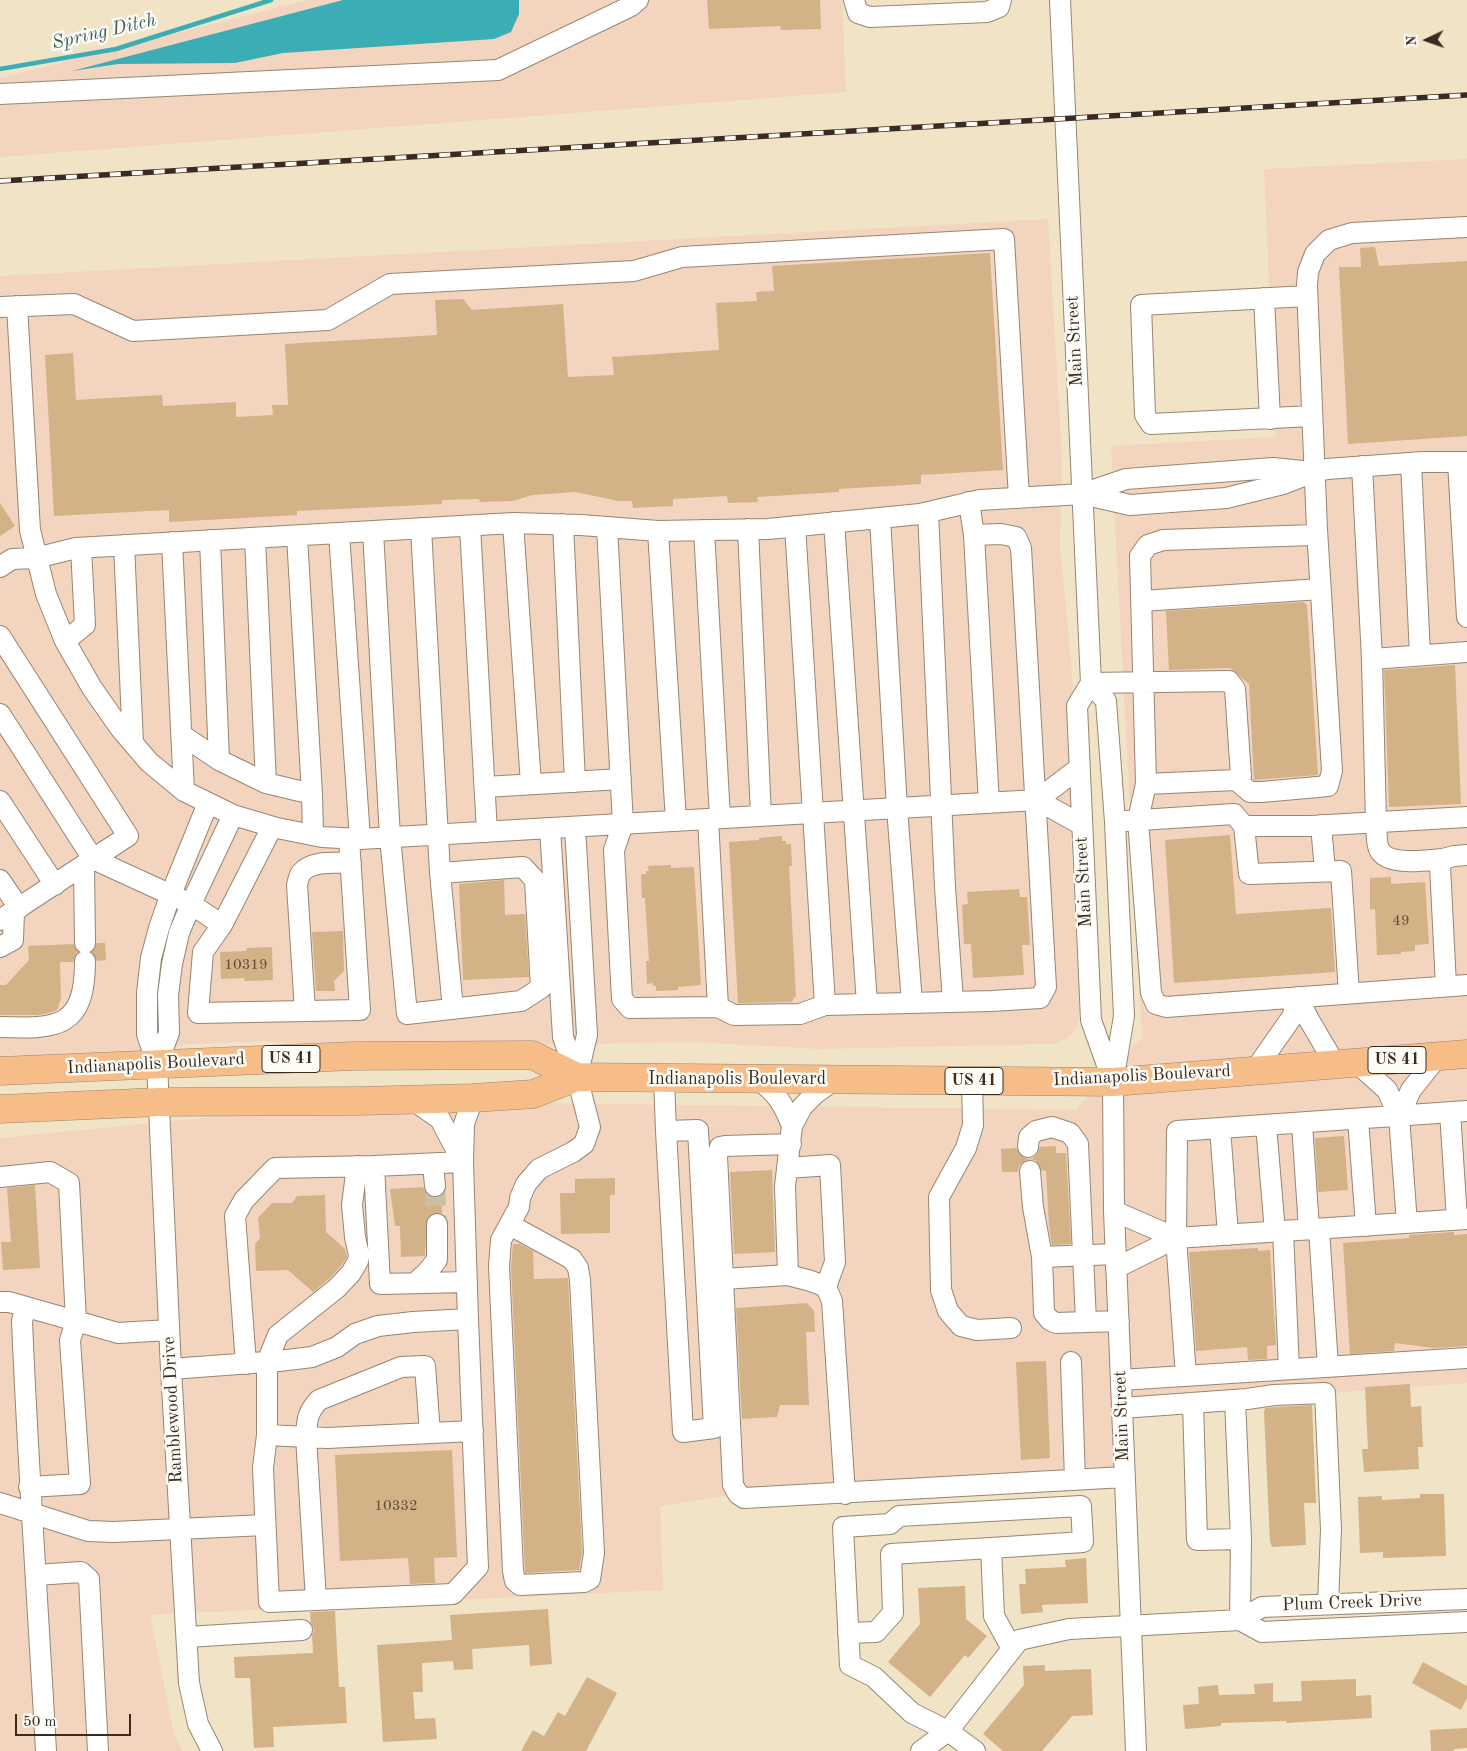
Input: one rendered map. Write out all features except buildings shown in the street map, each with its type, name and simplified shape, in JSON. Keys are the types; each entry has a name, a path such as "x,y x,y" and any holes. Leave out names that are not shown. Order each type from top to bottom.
{"highway":[{"name":"Indianapolis Boulevard","path":"0,1109 159,1102 474,1098 533,1094 577,1077 1113,1082 1467,1054"},
{"name":"Indianapolis Boulevard","path":"0,1071 354,1056 532,1055 577,1077"}],"street":[{"path":"0,94 498,70 631,6 638,0"},
{"path":"854,0 858,13 870,17 987,12 999,7 1001,0"},
{"name":"Main Street","path":"1060,0 1091,683 1077,706 1091,1020 1113,1082"},
{"path":"1236,780 1250,792 1328,786 1332,771 1320,589 1307,296 1308,272 1315,254 1329,240 1352,233 1467,227"},
{"path":"1019,498 1004,239 682,257 634,271 390,284 328,320 132,331 74,304 9,306 30,530 46,594 65,641 92,688 120,728 149,762 184,791 208,803 233,815 272,827 313,835 355,839 1037,800 1082,825"},
{"path":"1307,296 1141,305 1145,415 1151,424 1312,416"},
{"path":"1264,298 1270,419"},
{"path":"0,566 12,559 36,558 82,548 513,523 563,524 658,531 748,529 880,518 928,512 980,500 1082,494 1130,505 1226,498 1283,484 1327,469 1410,463 1463,462 1467,617"},
{"path":"1410,463 1420,655"},
{"path":"1362,466 1372,659 1378,848 1393,861 1444,859 1467,855"},
{"path":"969,502 974,535 989,802"},
{"path":"928,512 945,887 953,1002"},
{"path":"880,518 912,1003"},
{"path":"834,522 867,1004"},
{"path":"513,523 531,784"},
{"path":"563,524 575,782"},
{"path":"470,526 487,832"},
{"path":"795,526 824,1005"},
{"path":"607,527 623,824 614,850 622,1000 630,1008 718,1006 734,1015 800,1014 824,1005 1040,998 1046,987 1037,800 1021,548 1016,536 1001,534 974,535"},
{"path":"421,528 440,873 452,1009"},
{"path":"748,529 762,816"},
{"path":"1317,529 1314,535 1163,540 1148,545 1140,556 1146,784 1138,820 1150,993 1156,1004 1166,1007 1467,985"},
{"path":"704,530 718,1006"},
{"path":"373,531 390,837 407,1014 521,1001 541,988 536,880 523,867 440,873"},
{"path":"658,531 676,821"},
{"path":"272,827 222,925 203,952 198,1012 360,1010 351,864 355,839 339,533"},
{"path":"297,536 313,835"},
{"path":"255,538 266,783"},
{"path":"210,540 219,760"},
{"path":"172,542 184,791"},
{"path":"124,545 133,743"},
{"path":"65,641 85,625 82,548"},
{"path":"1142,601 1320,589"},
{"path":"0,636 128,836 11,913"},
{"path":"1372,659 1467,652"},
{"path":"1091,683 1229,680 1236,689 1241,776 1236,780 1146,784"},
{"name":"Main Street","path":"1091,683 1106,701 1115,822 1124,1016 1113,1082 1114,1211 1136,1751"},
{"path":"0,714 89,862 85,980 80,1002 70,1018 56,1025 0,1027"},
{"path":"182,735 219,760 266,783 312,794"},
{"path":"1037,800 1079,768"},
{"path":"485,787 621,779"},
{"path":"0,801 55,885"},
{"path":"157,1064 147,1034 146,993 151,958 171,895 208,803"},
{"path":"1115,822 1234,814 1244,826 1249,874 1341,871 1349,993"},
{"path":"157,1064 169,1032 168,995 172,964 180,933 191,904 233,815"},
{"path":"1244,826 1321,825 1467,817"},
{"path":"1321,825 1325,872"},
{"path":"575,827 587,1035 577,1077"},
{"path":"510,1226 572,1259 578,1268 594,1553 590,1578 584,1582 520,1585 515,1581 499,1266 501,1240 519,1208 520,1198 526,1184 539,1169 573,1152 584,1144 590,1127 577,1077 563,1037 550,828"},
{"path":"1444,859 1440,865 1446,986"},
{"path":"89,862 191,904 222,925"},
{"path":"305,1011 297,885 300,874 322,863 351,864"},
{"path":"0,880 11,913 13,940 0,947"},
{"path":"1298,997 1308,1018 1346,1063 1387,1090 1399,1116 1407,1223"},
{"path":"1255,1070 1292,1017 1298,997"},
{"path":"1399,1116 1411,1090 1438,1056"},
{"name":"Ramblewood Drive","path":"157,1064 169,1330 189,1683 198,1724 212,1751"},
{"path":"664,1079 666,1131 683,1432 714,1428 698,1130 666,1131"},
{"path":"758,1079 773,1091 784,1106 791,1135"},
{"path":"788,1275 785,1186 791,1135 802,1107 815,1094 834,1080"},
{"path":"972,1081 973,1125 966,1148 939,1196 941,1290 948,1311 961,1326 977,1330 1011,1328"},
{"path":"365,1166 352,1205 359,1255 352,1273 337,1288 278,1336 267,1362 267,1435 263,1468 269,1602 453,1594 478,1567 463,1162 464,1124 474,1098"},
{"path":"411,1099 440,1119 463,1162"},
{"path":"1042,1257 1082,1256 1116,1261 1176,1238 1462,1219 1459,1112 1177,1131 1176,1238 1186,1376"},
{"path":"1358,1119 1366,1226"},
{"path":"1302,1123 1328,1366"},
{"path":"1266,1125 1279,1231 1289,1369"},
{"path":"1028,1148 1028,1137 1036,1130 1052,1127 1070,1133 1078,1144 1086,1322"},
{"path":"1220,1128 1228,1235"},
{"path":"791,1135 720,1147 717,1156 732,1485 738,1494 744,1498 845,1494 1125,1476"},
{"path":"246,1364 236,1216 244,1200 276,1168 463,1162"},
{"path":"433,1164 434,1186"},
{"path":"365,1166 380,1284 467,1282"},
{"path":"787,1168 830,1166 836,1262 826,1287 832,1301 845,1494"},
{"path":"1030,1171 1033,1207 1042,1257 1044,1313 1050,1320 1056,1323 1118,1321"},
{"path":"0,1177 50,1172 69,1183 76,1320 70,1340 80,1484 29,1487"},
{"path":"1114,1211 1176,1238"},
{"path":"415,1283 437,1260 437,1224"},
{"path":"723,1279 788,1275 826,1287"},
{"path":"0,1302 76,1320 118,1333 169,1330"},
{"path":"26,1307 22,1321 29,1487 46,1751"},
{"path":"171,1368 246,1364 312,1357 337,1347 356,1334 378,1326 468,1319"},
{"path":"1121,1380 1467,1358"},
{"path":"1071,1362 1075,1480"},
{"path":"316,1600 306,1437 307,1418 310,1410 319,1400 401,1367 425,1366 430,1433"},
{"path":"1122,1408 1235,1400 1274,1395 1325,1393 1331,1530 1328,1604"},
{"path":"1235,1400 1241,1539 1240,1620"},
{"path":"1193,1403 1197,1540 1241,1539"},
{"path":"267,1435 327,1438 473,1431"},
{"path":"0,1503 88,1531 114,1532 265,1525"},
{"path":"891,1554 1083,1542 1081,1506 899,1516 890,1524 843,1527 850,1665 874,1677 912,1712 948,1732 975,1751"},
{"path":"848,1633 876,1632 894,1613 890,1524"},
{"path":"921,1751 948,1732 1012,1649 994,1616 991,1548"},
{"path":"36,1575 81,1572 89,1579 98,1751"},
{"name":"Plum Creek Drive","path":"1012,1649 1019,1640 1069,1629 1240,1620 1262,1607 1467,1599"},
{"name":"Plum Creek Drive","path":"1240,1620 1262,1632 1467,1622"},
{"path":"186,1637 302,1630"}],"shaded area":[{"path":"307,0 842,0 846,92 0,157 0,78"},
{"path":"1467,159 1467,1383 1122,1408 1125,1477 738,1494 660,1506 663,1590 150,1615 174,1734 182,1751 0,1751 0,1138 380,1101 1076,1110 1142,1037 1111,446 1276,437 1264,169"},
{"path":"1048,219 1062,460 1060,545 1072,674 1076,756 1071,840 1080,1014 1077,1028 1066,1039 1051,1044 819,1049 693,1042 335,1048 271,1041 191,1044 117,1056 0,1062 0,276"}],"water":[{"path":"343,0 519,0 519,14 511,32 494,39 283,53 235,63 118,64 72,71"}],"waterway":[{"name":"Spring Ditch","path":"0,69 116,49 271,0"}],"tunnel":[{"path":"435,1186 437,1224"}],"railway":[{"path":"0,181 1467,95"}]}
